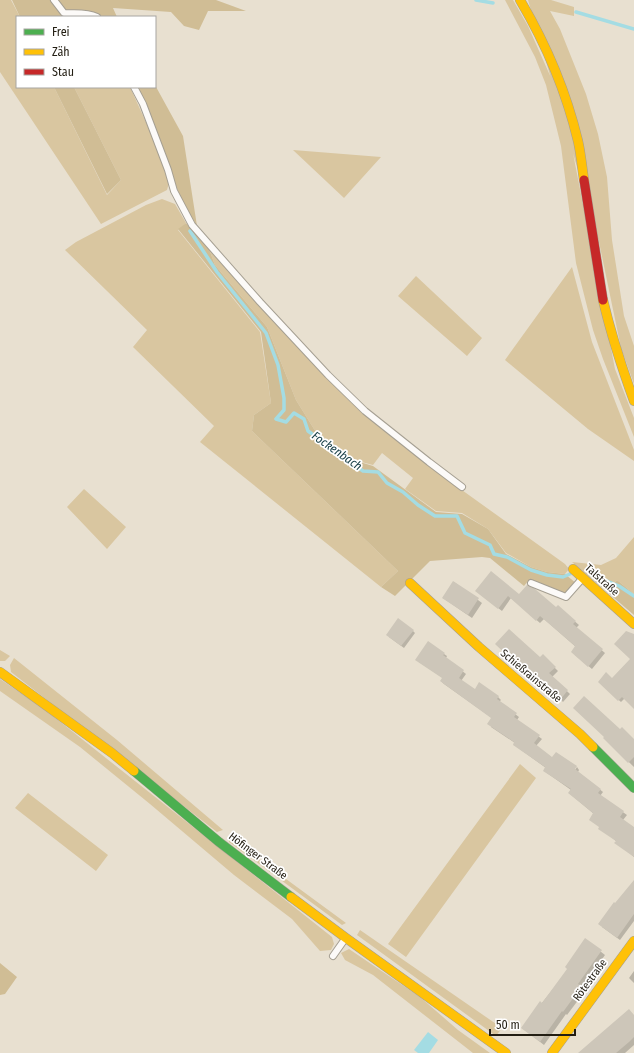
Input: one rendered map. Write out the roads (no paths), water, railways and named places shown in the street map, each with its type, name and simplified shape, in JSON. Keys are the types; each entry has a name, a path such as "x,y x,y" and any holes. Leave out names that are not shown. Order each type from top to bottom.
{"street":[{"path":"520,0 537,29 552,61 578,141 596,251 600,287 609,327 634,401"},
{"name":"Talstraße","path":"573,569 634,624"},
{"name":"Schießrainstraße","path":"410,583 479,648 580,734 634,788"},
{"name":"Höfinger Straße","path":"0,672 112,753 219,842 346,938 506,1053"},
{"name":"Rötestraße","path":"552,1053 634,941"}],"lane":[{"path":"54,0 64,13 89,13 95,16"},
{"path":"135,88 143,104 174,191 192,225 260,302 364,411 462,487"},
{"path":"531,583 566,597 582,578"},
{"path":"333,956 346,938"}],"water":[{"path":"428,1032 438,1040 429,1053 418,1053 414,1050"}],"waterway":[{"path":"476,0 493,3"},
{"path":"576,12 634,29"},
{"name":"Fockenbach","path":"190,231 217,272 266,333 278,365 284,398 284,410 276,419 286,422 294,413 304,419 308,431 363,471 378,472 387,483 403,492 418,505 435,516 457,516 465,533 490,545 494,554 507,557 531,570 547,575 563,577 570,574"},
{"name":"Fockenbach","path":"590,574 619,586 634,596"}]}
